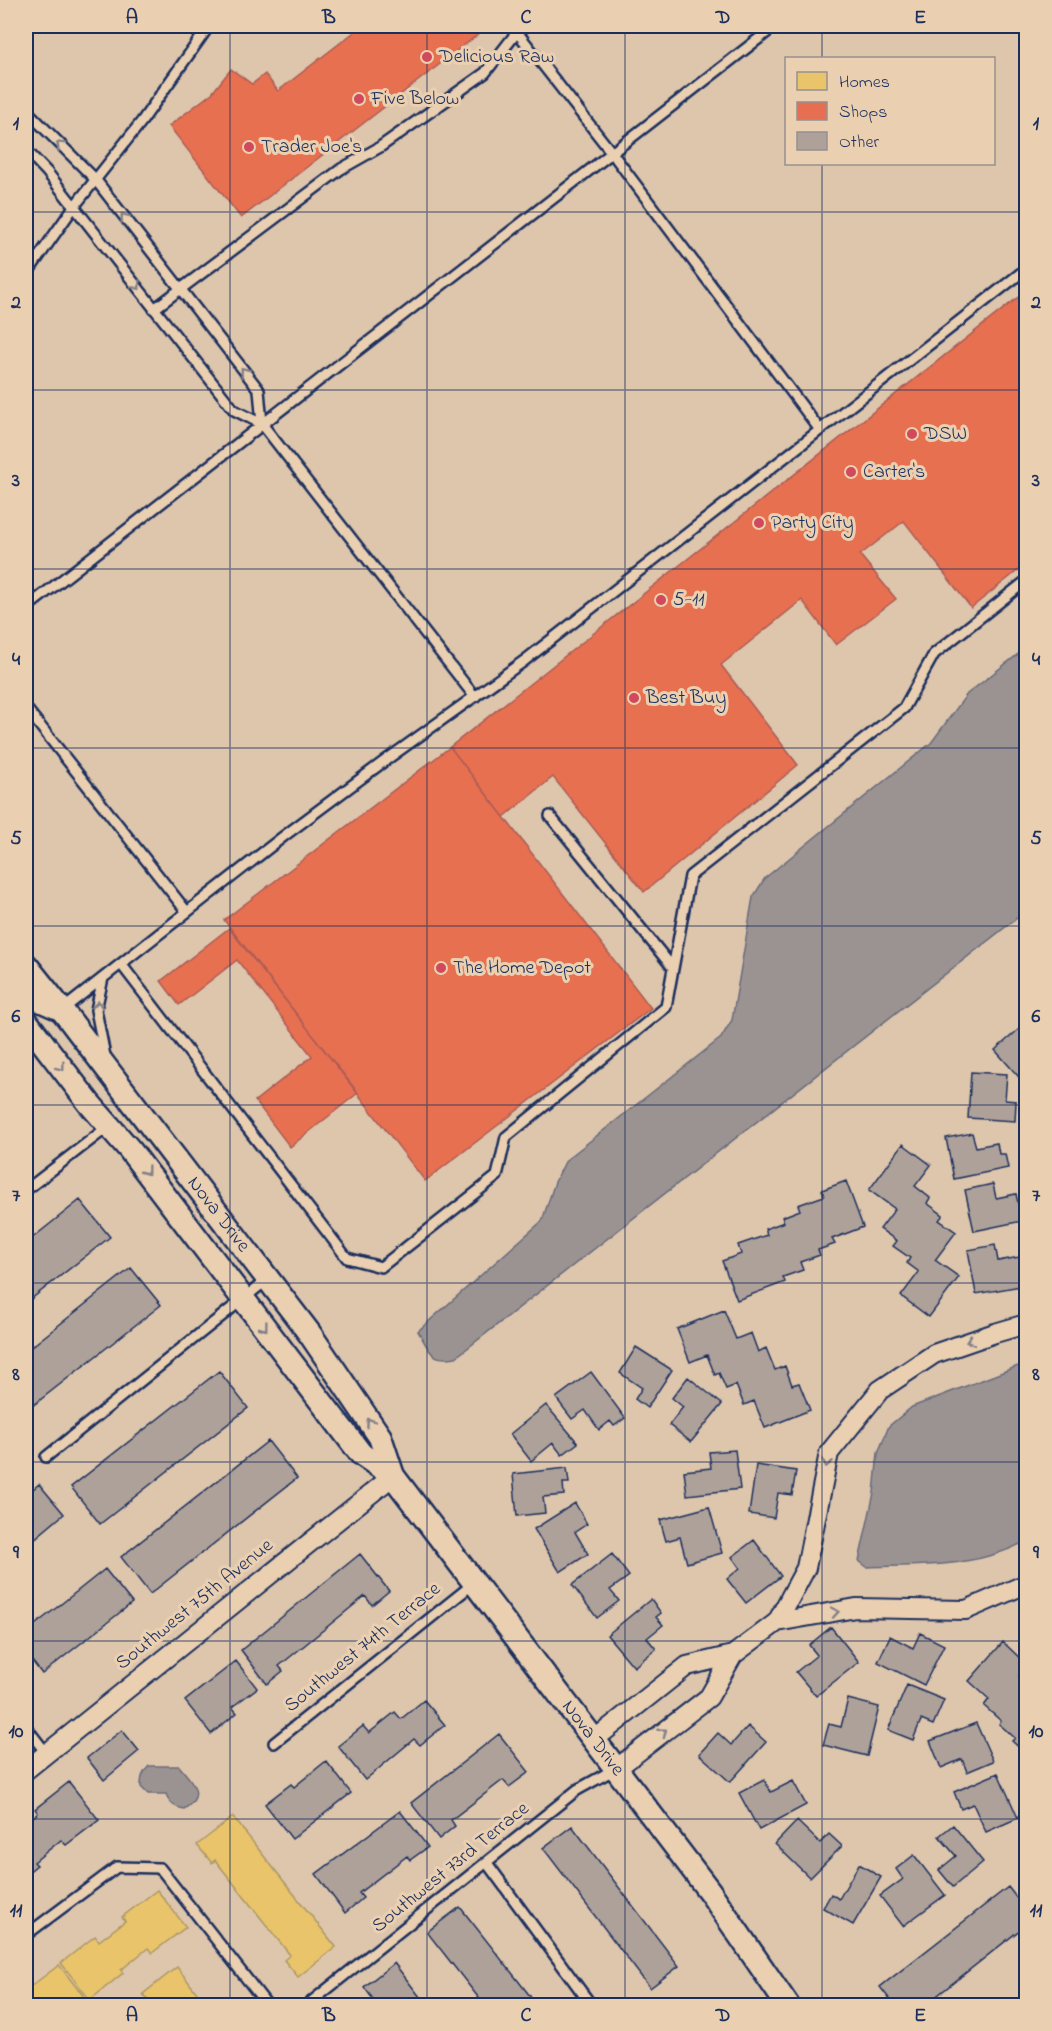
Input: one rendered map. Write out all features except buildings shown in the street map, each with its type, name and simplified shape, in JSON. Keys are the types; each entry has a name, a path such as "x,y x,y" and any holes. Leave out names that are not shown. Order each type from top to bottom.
{"street":[{"name":"Nova Drive","path":"26,965 310,1334 380,1437 393,1476"},
{"path":"26,994 62,1010"},
{"name":"Nova Drive","path":"26,1021 130,1150 361,1454 393,1476 617,1768 750,1948 788,2006"},
{"path":"109,1126 133,1105"},
{"path":"617,1768 709,1697 733,1655 777,1622 806,1568 829,1453 880,1390 934,1354 1026,1324"},
{"name":"Southwest 75th Avenue","path":"26,1770 393,1476"},
{"path":"777,1622 856,1608 966,1610 1026,1584"},
{"path":"595,1739 687,1666 733,1655"}],"lane":[{"path":"26,275 73,208 142,121 210,26"},
{"path":"154,309 341,169 380,147 485,73 518,32 526,26"},
{"path":"26,608 775,26"},
{"path":"518,32 820,430"},
{"path":"26,110 95,179 259,390 262,424"},
{"path":"26,150 47,172 234,411 262,424 475,697"},
{"path":"62,1010 330,802 533,655 1026,269"},
{"path":"121,964 347,1258 381,1267 497,1176 506,1137 666,1007 690,876 904,708 934,654 1026,581"},
{"path":"26,708 187,912"},
{"path":"550,816 673,968"},
{"path":"103,978 96,1010 109,1073"},
{"path":"26,1190 109,1126"},
{"path":"46,1456 268,1280"},
{"name":"Southwest 74th Terrace","path":"274,1743 475,1582"},
{"path":"26,1727 46,1754"},
{"name":"Southwest 73rd Terrace","path":"311,2004 577,1790 617,1768"},
{"path":"487,1863 592,2006"},
{"path":"26,1935 117,1867 160,1868 268,2006"}],"shaded area":[{"path":"1026,648 1026,911 456,1357 441,1358 432,1353 418,1331 542,1221 555,1182 566,1160 721,1038 732,1020 753,897 765,878 931,743 967,694"},
{"path":"1026,1363 1026,1541 1008,1550 969,1561 867,1567 859,1561 874,1493 878,1453 889,1426 912,1407"},
{"path":"149,1766 179,1766 195,1787 195,1798 191,1804 184,1809 173,1804 166,1794 148,1794 141,1784 143,1773"}],"place":[{"name":"Delicious Raw","path":"427,57"},
{"name":"Five Below","path":"359,99"},
{"name":"Trader Joe's","path":"249,147"},
{"name":"DSW","path":"912,434"},
{"name":"Carter's","path":"851,472"},
{"name":"Party City","path":"759,523"},
{"name":"5-11","path":"661,600"},
{"name":"Best Buy","path":"634,698"},
{"name":"The Home Depot","path":"441,968"}]}
